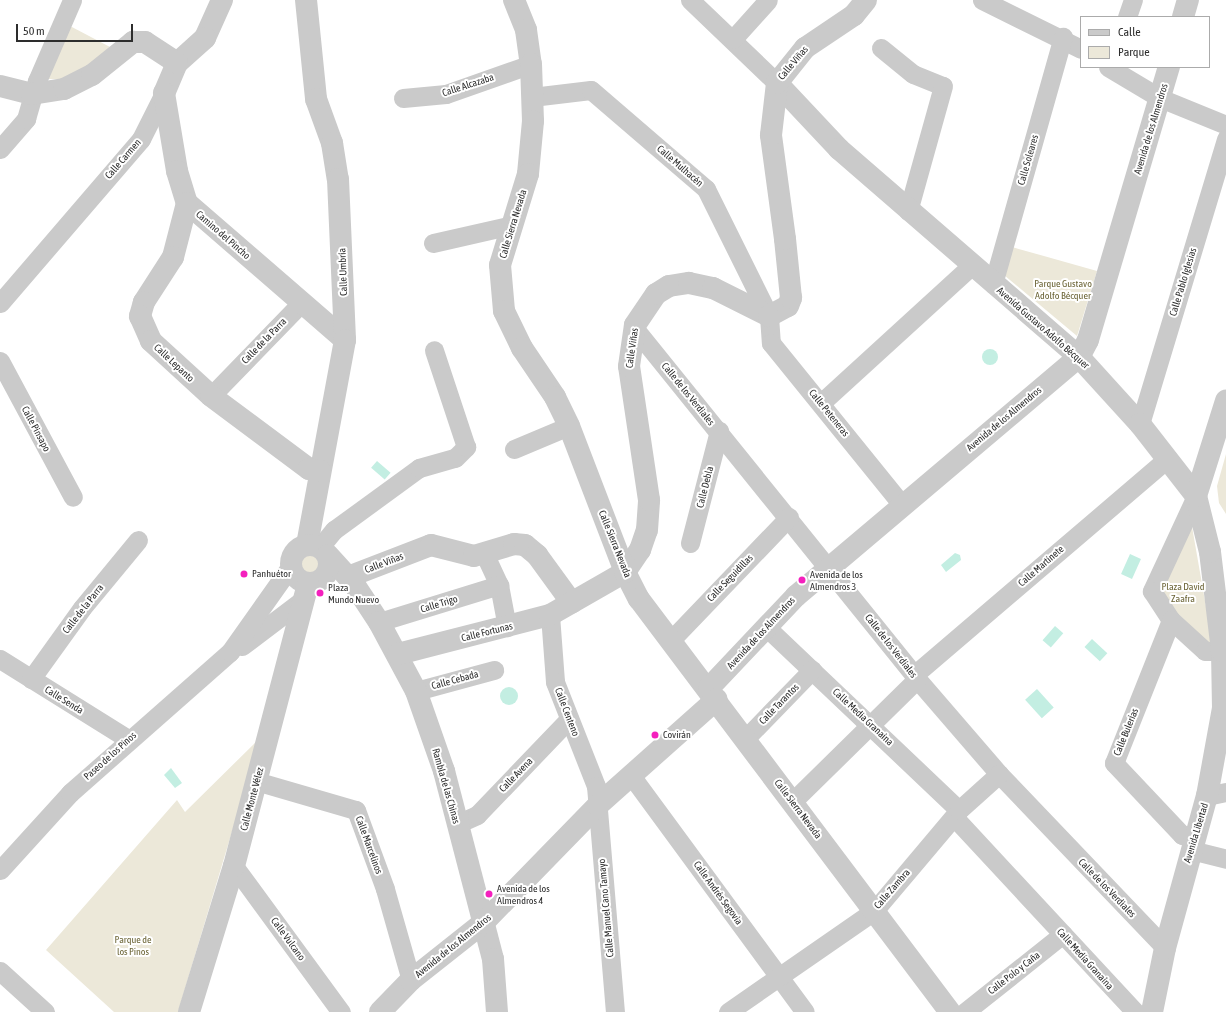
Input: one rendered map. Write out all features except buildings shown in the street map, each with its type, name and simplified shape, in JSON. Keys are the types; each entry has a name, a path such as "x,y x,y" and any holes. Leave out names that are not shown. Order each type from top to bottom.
{"street":[{"path":"0,148 26,119 32,94 72,0"},
{"name":"Calle Carmen","path":"0,303 141,139 177,63 205,38 222,0"},
{"name":"Calle Umbría","path":"306,0 316,99 332,143 338,179 345,340 327,449 320,471 326,559"},
{"name":"Calle Sierra Nevada","path":"514,0 526,30 531,64 532,97 528,174 500,265 504,311 522,348 555,397 569,426 624,572 639,599 672,639 950,1012"},
{"name":"Avenida Gustavo Adolfo Bécquer","path":"690,0 733,39 839,149 971,266 1078,356 1140,424 1168,458 1196,496"},
{"path":"733,39 768,0"},
{"name":"Calle Viñas","path":"326,559 431,545 474,556 485,555 514,544 525,545 572,603 624,572 640,550 647,530 649,500 628,366 635,329 643,308 656,294 669,286 689,283 713,288 769,316 782,311 791,298 771,135 777,83 805,48 854,15 866,0"},
{"path":"982,0 1063,37 1080,48"},
{"path":"1126,16 1133,0"},
{"path":"1183,16 1188,0"},
{"name":"Calle Soleares","path":"993,284 1063,37"},
{"path":"2,86 32,94 64,89 92,75 133,42 145,42 177,63"},
{"path":"881,48 913,74 943,86 908,211"},
{"name":"Calle Alcazaba","path":"403,98 446,94 531,64"},
{"path":"1110,68 1160,98 1226,125"},
{"name":"Avenida de los Almendros","path":"380,1012 411,980 483,923 598,805 713,694 766,626 829,568 1078,356 1088,340 1169,68"},
{"name":"Calle Mulhacén","path":"532,97 591,90 706,189 769,316"},
{"name":"Camino del Pincho","path":"164,93 177,171 187,204 345,340"},
{"name":"Calle Pablo Iglesias","path":"1140,424 1226,139"},
{"name":"Calle Lepanto","path":"187,204 173,257 144,302 140,316 151,342 211,396 309,469 320,471"},
{"path":"433,243 512,225"},
{"path":"821,403 971,266"},
{"name":"Calle de la Parra","path":"211,396 301,303"},
{"name":"Calle Peteneras","path":"769,316 771,342 902,505"},
{"name":"Calle de los Verdiales","path":"635,329 719,431 915,677 999,774 1165,948"},
{"path":"326,559 296,550 291,566 295,576 306,591 318,582 326,559 334,530 419,468 455,458 466,447 434,350"},
{"name":"Calle Pinsapo","path":"0,361 72,497"},
{"path":"1222,651 1205,651 1171,620 1152,591 1196,496 1226,401"},
{"path":"514,449 569,426"},
{"name":"Calle Debla","path":"690,543 719,431"},
{"name":"Calle Martinete","path":"792,801 915,677 1168,458"},
{"name":"Avenida Libertad","path":"1152,1012 1165,948 1192,844 1217,794 1223,708 1222,651 1210,552 1196,496"},
{"name":"Calle Seguidillas","path":"672,639 788,517"},
{"name":"Calle de la Parra","path":"31,679 82,608 138,540"},
{"path":"485,555 499,585 507,627"},
{"name":"Rambla de las Chinas","path":"326,559 379,622 398,654 416,691 444,771 493,959 497,1012"},
{"name":"Paseo de los Pinos","path":"230,652 291,566"},
{"name":"Calle Trigo","path":"379,622 499,585"},
{"name":"Paseo de los Pinos","path":"0,870 70,793 128,739 230,652 246,644 306,591"},
{"name":"Calle Monte Vélez","path":"188,1012 234,866 306,591"},
{"name":"Calle Fortunas","path":"398,654 550,615 572,603"},
{"name":"Calle Centeno","path":"550,615 555,682 596,786 598,805"},
{"name":"Calle Bulerías","path":"1171,620 1114,763 1192,844 1226,859"},
{"name":"Calle Media Granaína","path":"766,626 870,724 956,814 1135,1012"},
{"name":"Calle Senda","path":"0,659 128,739"},
{"name":"Calle Cebada","path":"416,691 494,670"},
{"name":"Calle Tarantos","path":"746,738 812,670"},
{"name":"Calle Avena","path":"457,824 477,815 569,719"},
{"name":"Calle Andrés Segovia","path":"630,774 804,1012"},
{"name":"Calle Zambra","path":"728,1012 778,975 874,911 956,814 999,774"},
{"name":"Calle Marcelinos","path":"256,782 356,810 385,889 411,980"},
{"name":"Calle Manuel Cano Tamayo","path":"598,805 616,1012"},
{"name":"Calle Vulcano","path":"234,866 341,1012"},
{"name":"Calle Polo y Caña","path":"965,1012 1063,934"},
{"path":"0,971 45,1012"}],"green space":[{"path":"70,26 110,47 101,58 66,79 46,79"},
{"name":"Parque Gustavo Adolfo Bécquer","path":"1012,247 1097,271 1077,336 1004,275"},
{"path":"1226,454 1226,514 1219,503 1217,486"},
{"name":"Plaza David Zaafra","path":"1191,521 1212,641 1209,644 1164,600 1161,590"},
{"path":"309,552 317,555 320,563 317,571 309,574 301,571 298,563 301,555"},
{"name":"Parque de los Pinos","path":"260,738 178,1012 114,1012 46,950 177,800 185,812"}],"shaded area":[{"path":"987,349 993,349 998,354 996,363 993,365 987,365 982,360 982,354"},
{"path":"377,461 391,473 385,480 371,468"},
{"path":"955,553 960,555 961,560 946,572 941,565"},
{"path":"1130,554 1141,559 1132,579 1121,574"},
{"path":"1055,626 1063,633 1051,648 1043,640"},
{"path":"1092,639 1107,653 1100,661 1084,647"},
{"path":"505,687 513,687 518,692 516,703 513,705 505,705 500,700 500,692"},
{"path":"1037,689 1054,708 1042,718 1025,700"},
{"path":"171,768 182,783 175,788 164,775"}],"place":[{"name":"Panhuétor","path":"244,574"},
{"name":"Avenida de los Almendros 3","path":"802,580"},
{"name":"Plaza Mundo Nuevo","path":"320,593"},
{"name":"Covirán","path":"655,735"},
{"name":"Avenida de los Almendros 4","path":"489,894"}]}
